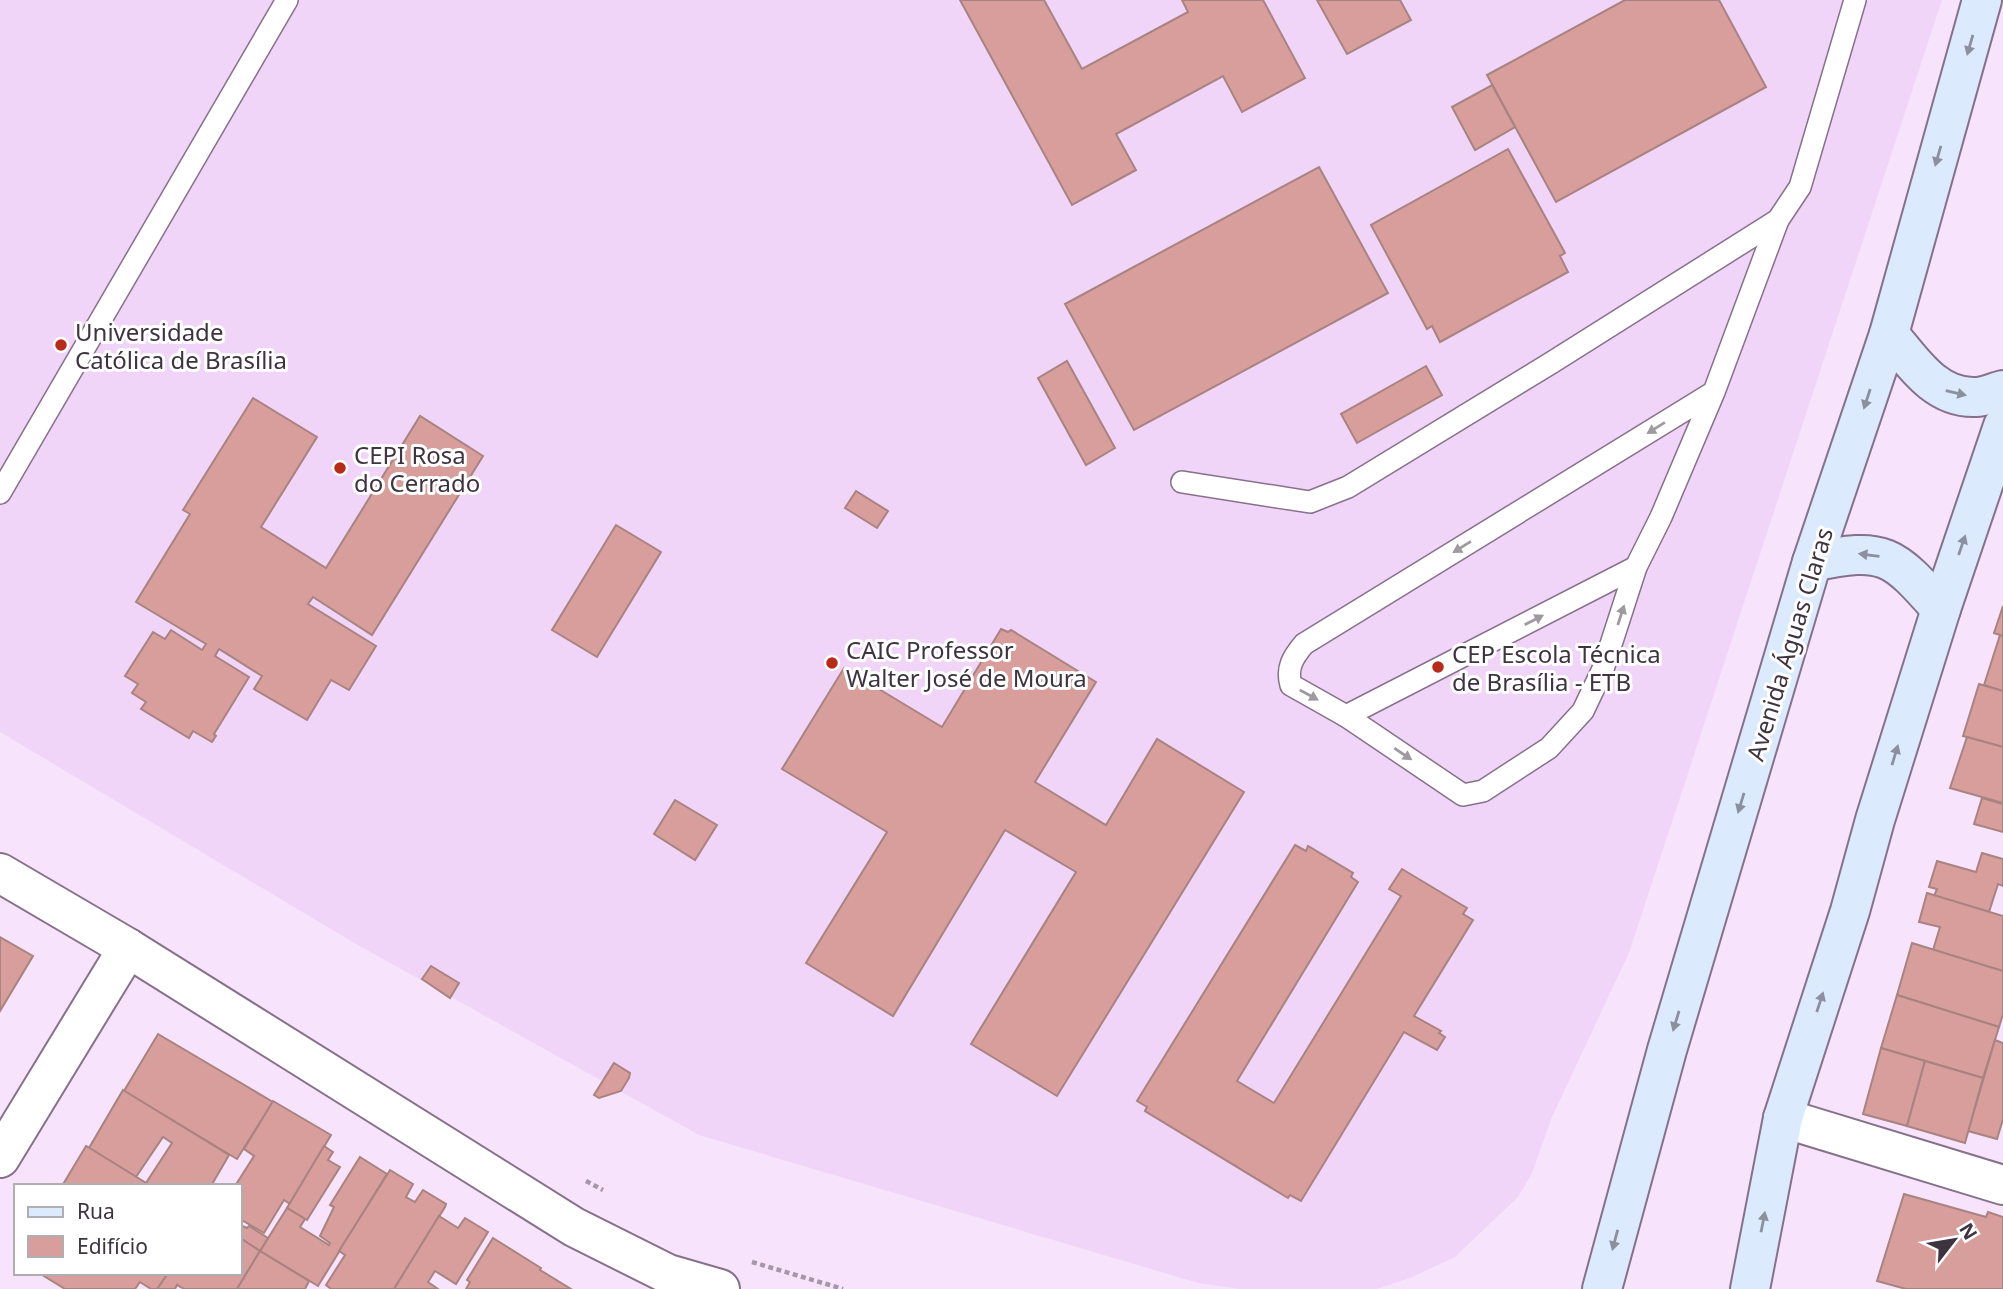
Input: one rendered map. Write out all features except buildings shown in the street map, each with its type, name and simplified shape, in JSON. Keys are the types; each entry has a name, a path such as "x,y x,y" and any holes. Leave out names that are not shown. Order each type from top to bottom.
{"main road":[{"name":"Avenida Águas Claras","path":"1602,1289 1667,1050 1812,562 1889,334 1982,0"},
{"path":"1889,334 1933,385 1948,392 1976,397 2003,390"},
{"path":"1750,1289 1783,1118 1850,911 1875,820 1941,609 2003,426"},
{"path":"1812,562 1862,553 1879,556 1908,572 1941,609"}],"street":[{"path":"0,873 128,948 663,1282 720,1289"},
{"path":"0,1158 128,948"},
{"path":"1783,1118 2003,1185"}],"lane":[{"path":"0,493 288,0"},
{"path":"1714,392 1304,645 1293,657 1288,674 1291,685 1346,716 1463,795 1483,791 1549,748 1583,711 1603,669 1636,567 1661,517 1714,392 1778,220 1800,187 1855,0"},
{"path":"1182,482 1310,502 1348,487 1778,220"},
{"path":"1346,716 1636,567"}],"path":[{"path":"586,1180 609,1194"},
{"path":"742,1259 844,1289"}],"shaded area":[{"path":"0,0 1942,0 1629,953 1552,1117 1532,1173 1518,1197 1455,1257 1410,1278 1377,1289 1239,1289 1198,1283 699,1135 356,944 0,732"}],"place":[{"name":"Universidade Católica de Brasília","path":"61,345"},
{"name":"CEPI Rosa do Cerrado","path":"340,468"},
{"name":"CAIC Professor Walter José de Moura","path":"832,663"},
{"name":"CEP Escola Técnica de Brasília - ETB","path":"1438,667"}]}
